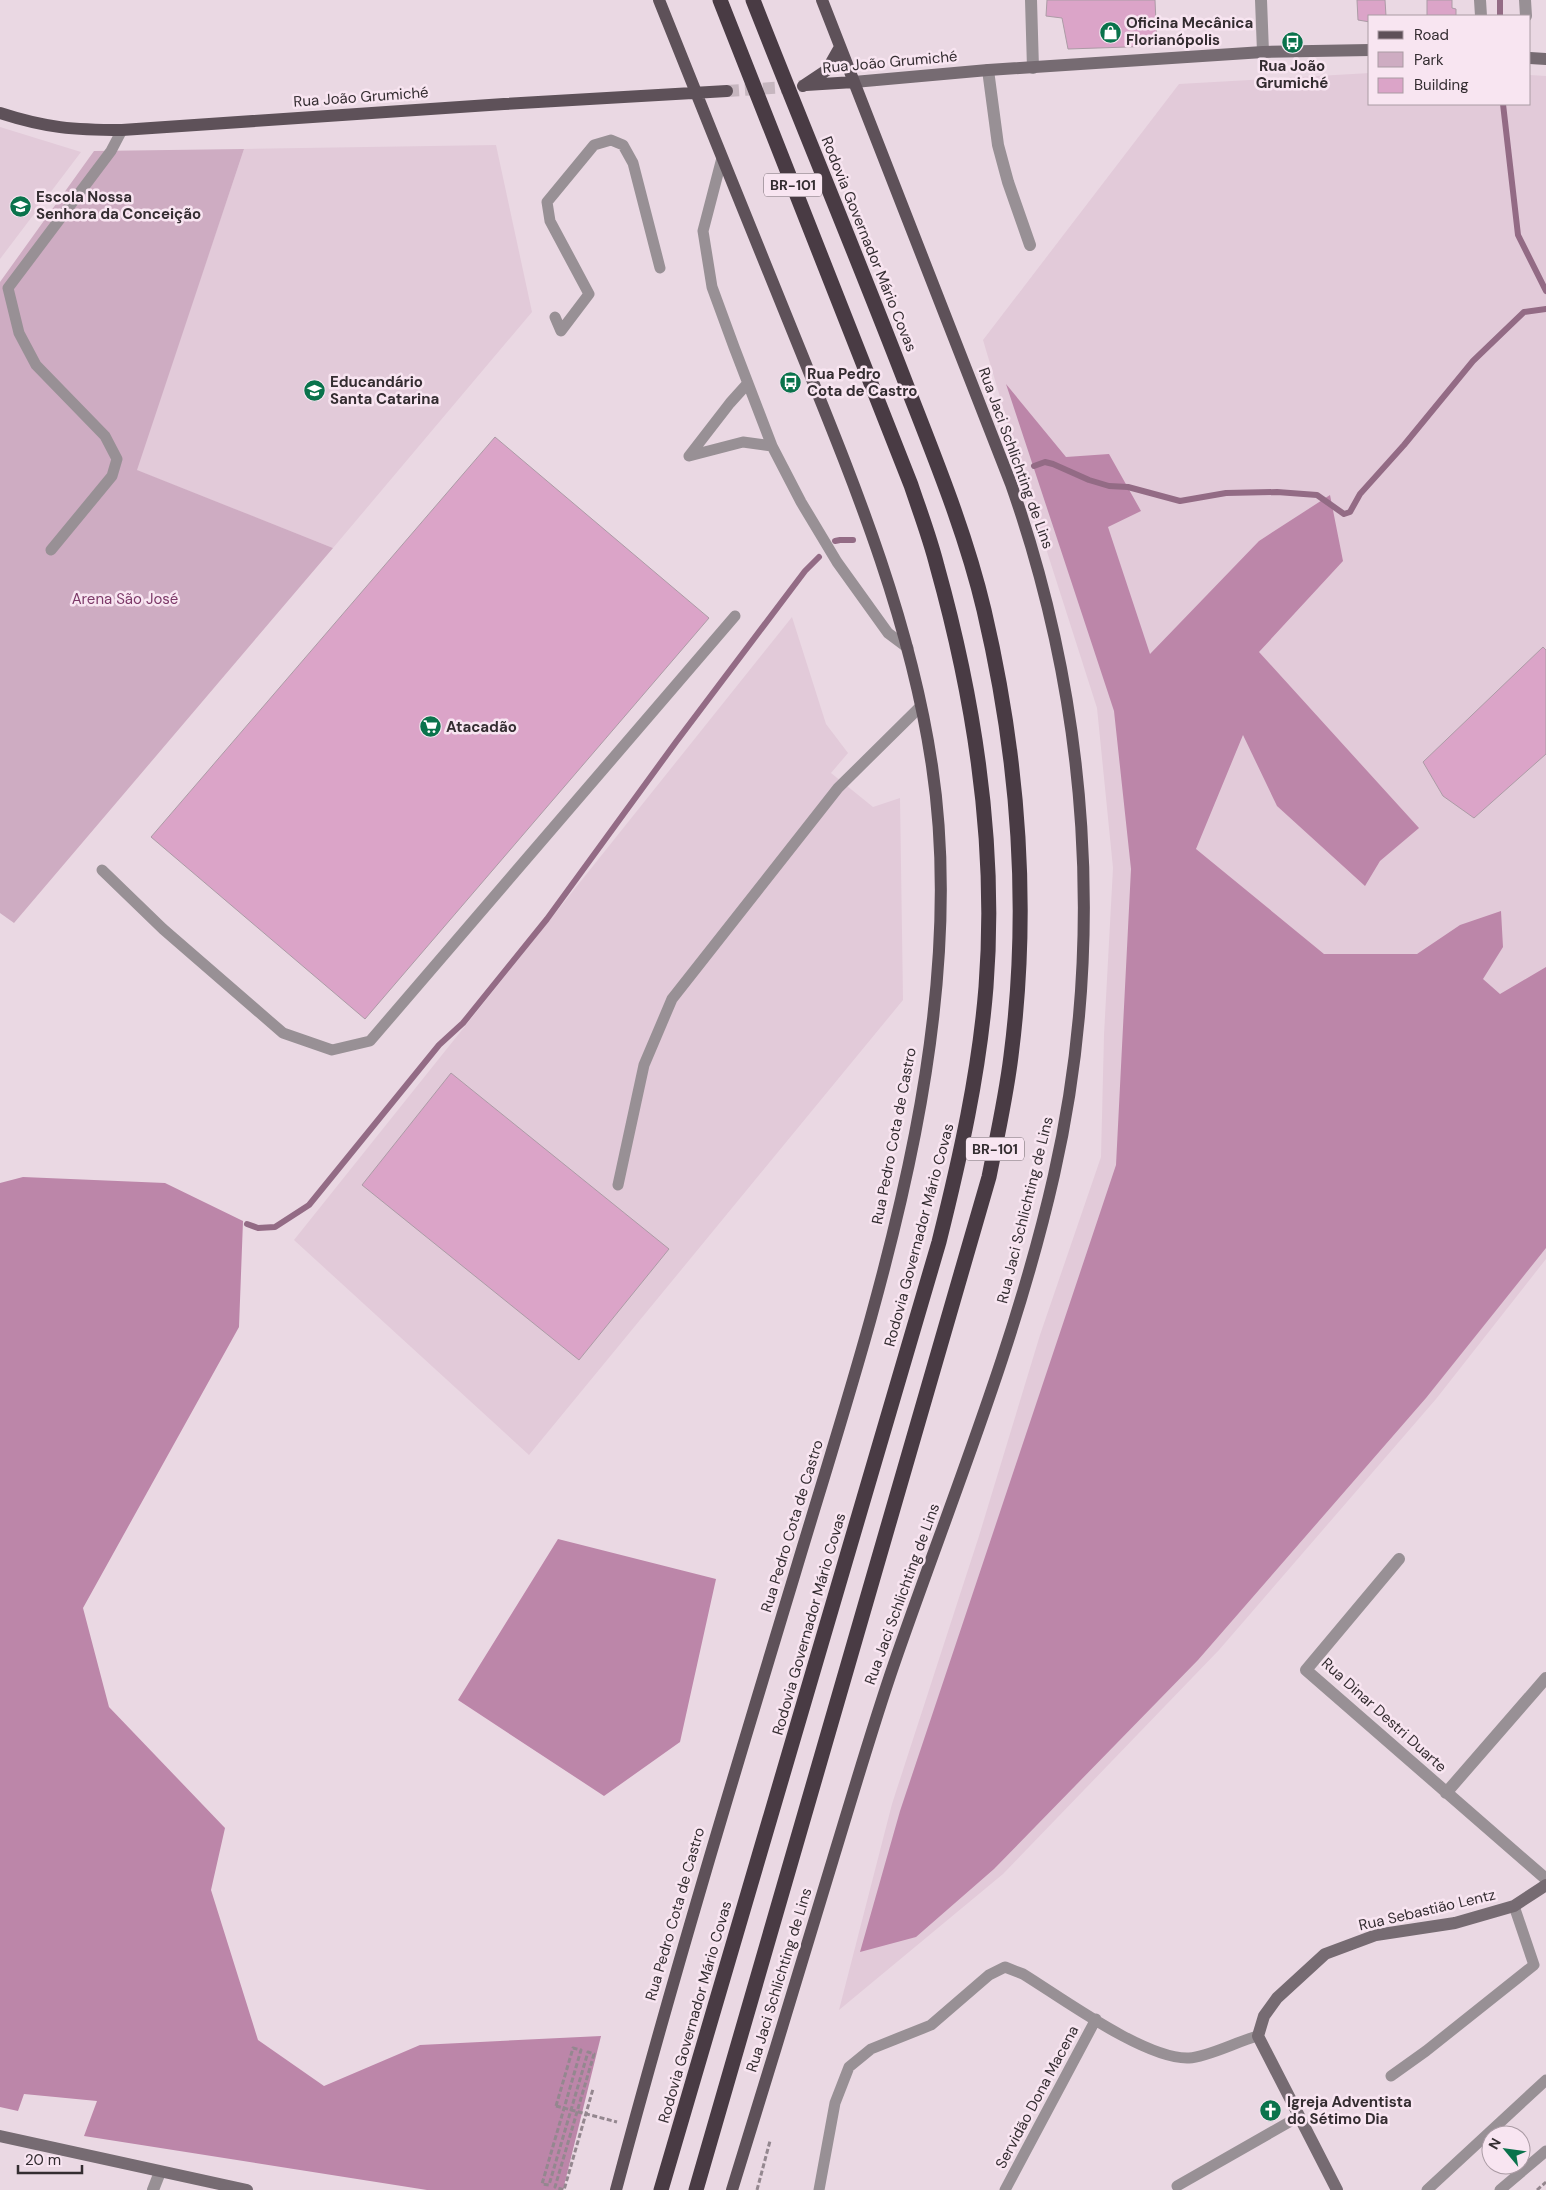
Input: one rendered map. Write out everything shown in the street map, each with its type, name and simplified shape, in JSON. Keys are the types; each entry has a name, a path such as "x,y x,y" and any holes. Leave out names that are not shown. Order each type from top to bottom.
{"highway":[{"name":"Rodovia Governador Mário Covas","path":"662,2190 939,1242 960,1158 976,1075 986,986 988,912 985,819 976,739 960,654 937,564 911,485 720,0"},
{"name":"Rodovia Governador Mário Covas","path":"696,2190 989,1177 1011,1056 1018,985 1020,908 1017,828 1009,745 998,678 983,608 966,546 896,360 753,0"}],"main road":[{"name":"Rua Pedro Cota de Castro","path":"616,2190 684,1939 889,1247 912,1149 926,1068 936,989 941,911 940,839 932,767 908,648 869,523 659,0"},
{"name":"Rua Jaci Schlichting de Lins","path":"732,2190 881,1702 983,1418 1029,1266 1053,1176 1070,1094 1080,1015 1084,941 1085,879 1073,739 1061,668 1030,540 1011,484 822,0"},
{"name":"Rua João Grumiché","path":"840,47 828,70 803,86 988,70 1263,52 1368,50"},
{"path":"1531,58 1546,60"},
{"name":"Rua João Grumiché","path":"0,113 41,125 63,129 122,130 726,91 698,81 688,72"},
{"name":"Rua Sebastião Lentz","path":"1258,2036 1264,2016 1277,1998 1326,1954 1376,1935 1455,1923 1514,1906 1546,1885"},
{"path":"1258,2036 1337,2190"},
{"path":"0,2136 247,2190"}],"street":[{"path":"1031,0 1033,68"},
{"path":"1261,0 1263,52"},
{"path":"1480,0 1481,15"},
{"path":"1525,0 1526,15"},
{"path":"988,70 998,145 1008,182 1030,245"},
{"name":"Rua Dinar Destri Duarte","path":"1400,1559 1306,1670 1546,1879"},
{"path":"1446,1793 1546,1678"},
{"path":"153,2190 160,2172"}],"lane":[{"path":"0,298 111,151 122,130"},
{"path":"556,317 561,331 589,294 550,221 547,202 594,145 611,140 623,145 633,164 660,268"},
{"path":"722,158 703,231 712,287 748,383 772,446 801,502 837,562 888,633 908,648"},
{"path":"8,288 18,333 36,365 105,436 117,459 112,476 51,550"},
{"path":"748,383 689,456 743,442 772,446"},
{"path":"102,870 162,929 283,1033 332,1050 370,1041 734,616"},
{"path":"618,1186 644,1065 672,999 838,788 921,706"},
{"path":"1390,2076 1426,2051 1534,1965 1514,1906"},
{"path":"819,2190 834,2103 849,2068 871,2050 931,2025 989,1975 1005,1968 1023,1974 1144,2047 1167,2056 1190,2058 1240,2040 1258,2036"},
{"name":"Servidão Dona Macena","path":"1005,2190 1096,2018"},
{"path":"1428,2190 1546,2080"},
{"path":"1177,2186 1298,2117"},
{"path":"1500,2190 1546,2151"}],"path":[{"path":"593,2089 564,2190 555,2187 594,2054 588,2052 549,2186 542,2184 581,2050 573,2048 556,2106 633,2126"},
{"path":"757,2190 770,2141"},
{"path":"1537,2190 1546,2182"}],"shaded area":[{"path":"1368,73 1368,105 1531,105 1531,75 1546,76 1546,1259 1436,1399 1219,1650 1003,1874 839,2010 892,1804 979,1536 1040,1335 1101,1157 1104,1035 1113,868 1097,708 1034,511 983,340 1179,84"},
{"name":"Escola Nossa Senhora da Conceição","path":"0,127 81,152 0,259"},
{"name":"Educandário Santa Catarina","path":"496,145 532,312 333,548 136,470 244,149"},
{"path":"1006,384 1066,457 1109,454 1141,511 1108,527 1150,654 1259,541 1330,495 1343,561 1259,652 1419,828 1380,861 1365,886 1277,806 1243,735 1196,849 1324,954 1417,954 1460,925 1501,911 1503,947 1483,979 1500,994 1546,967 1546,1248 1426,1398 1198,1660 994,1869 916,1937 860,1952 900,1811 1116,1165 1131,869 1114,711"},
{"path":"792,617 826,724 848,753 831,773 873,807 900,798 903,1000 529,1455 294,1240"},
{"path":"23,1177 165,1183 243,1221 239,1327 83,1608 109,1707 225,1828 211,1890 258,2040 324,2086 420,2045 601,2036 563,2190 427,2190 84,2136 97,2101 24,2094 18,2111 0,2107 0,1183"},
{"path":"558,1539 716,1579 680,1742 604,1796 458,1700"}],"green space":[{"name":"Arena São José","path":"244,149 137,470 333,548 14,923 0,913 0,282 94,151"}],"building":[{"name":"Oficina Mecânica Florianópolis","path":"1047,0 1155,0 1157,46 1068,49 1062,18 1046,16"},
{"path":"1357,0 1385,0 1386,15 1368,15 1368,22 1358,20"},
{"path":"1427,0 1452,0 1452,8 1456,9 1456,15 1427,15"},
{"name":"Atacadão","path":"495,437 709,618 365,1019 151,837"},
{"path":"1543,647 1546,650 1546,754 1474,818 1443,796 1423,762"},
{"path":"451,1073 669,1249 579,1360 362,1185"}],"waterway":[{"path":"1500,0 1500,15"},
{"path":"1503,105 1518,235 1546,291"},
{"path":"1034,466 1045,462 1109,486 1128,487 1180,501 1226,493 1277,492 1317,495 1344,514 1350,512 1360,494 1404,445 1473,361 1524,312 1546,309"},
{"path":"835,541 853,540"},
{"path":"247,1224 258,1228 275,1227 309,1205 439,1045 463,1023 547,919 676,742 805,571 819,557"}],"tunnel":[{"path":"727,91 803,86"}],"place":[{"name":"Oficina Mecânica Florianópolis","path":"1110,32"},
{"name":"Rua João Grumiché","path":"1292,43"},
{"name":"Escola Nossa Senhora da Conceição","path":"20,206"},
{"name":"Rua Pedro Cota de Castro","path":"791,383"},
{"name":"Educandário Santa Catarina","path":"314,391"},
{"name":"Atacadão","path":"430,727"},
{"name":"Igreja Adventista do Sétimo Dia","path":"1271,2111"}]}
